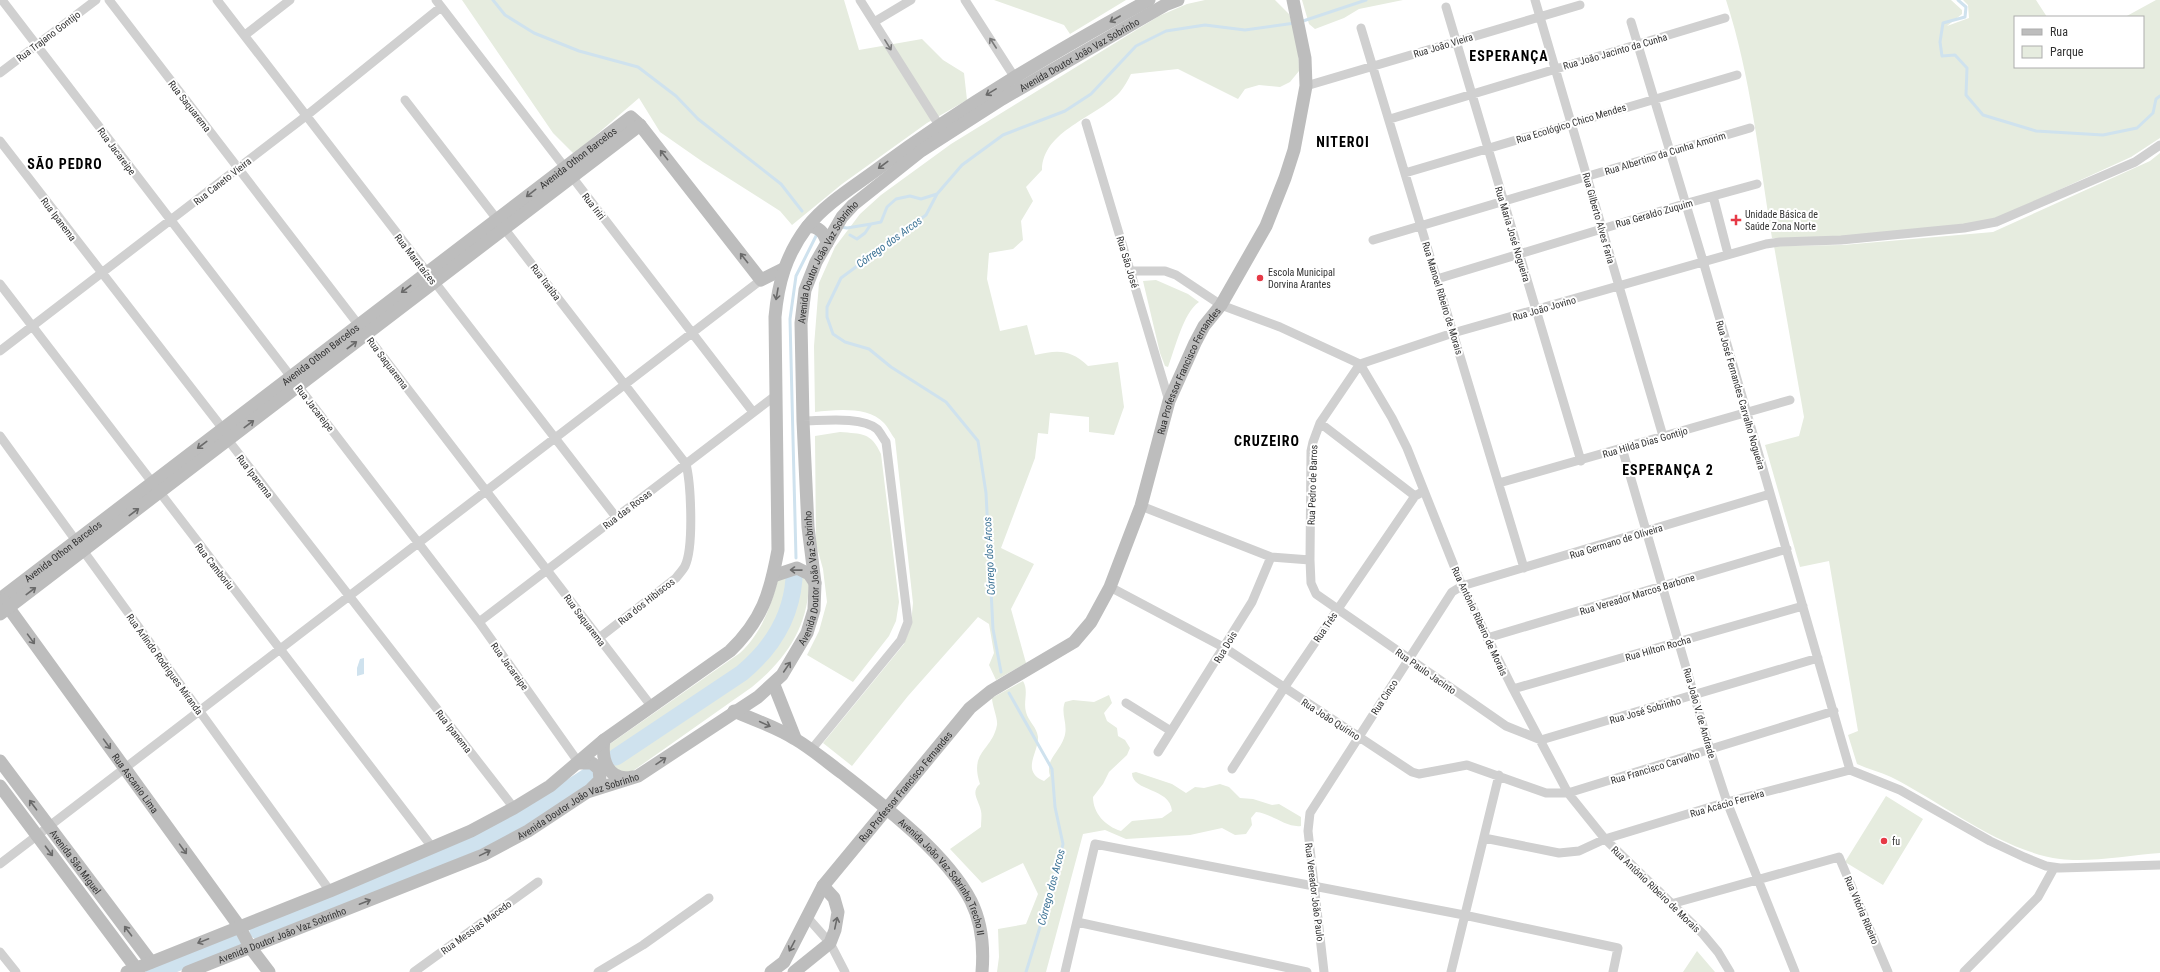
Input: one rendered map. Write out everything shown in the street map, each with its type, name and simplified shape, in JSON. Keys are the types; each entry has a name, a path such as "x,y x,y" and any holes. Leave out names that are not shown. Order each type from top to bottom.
{"street":[{"name":"Rua Jacareipe","path":"2,0 479,622 579,763"},
{"name":"Rua Trajano Gontijo","path":"0,73 96,0"},
{"name":"Rua Saquarema","path":"109,0 652,707"},
{"name":"Rua Marataízes","path":"217,0 430,278 616,517"},
{"path":"245,35 290,0"},
{"path":"860,0 939,125"},
{"path":"874,22 911,0"},
{"path":"965,0 1018,83"},
{"name":"Avenida Doutor João Vaz Sobrinho","path":"188,972 483,855 528,831 587,792 638,776 774,685 794,657 806,633 814,610 815,583 808,527 802,421 801,323 805,290 816,262 842,218 871,189 1018,83 1148,0"},
{"name":"Avenida Doutor João Vaz Sobrinho","path":"132,970 239,926 330,891 432,848 470,831 514,808 550,786 579,763 604,740 730,651 747,635 761,613 773,576 778,550 779,517 775,396 775,317 777,294 783,269 795,244 808,226 843,194 939,125 1165,5 1178,0"},
{"path":"1284,0 1297,16"},
{"path":"1293,0 1297,16"},
{"name":"Rua Gilberto Alves Faria","path":"1535,0 1663,436"},
{"name":"Rua Caneto Vieira","path":"0,351 306,116 438,3"},
{"name":"Rua Iriri","path":"438,3 753,412"},
{"name":"Rua João Vieira","path":"1306,86 1580,5"},
{"name":"Rua Maria José Nogueira","path":"1446,7 1581,461"},
{"name":"Rua Professor Francisco Fernandes","path":"771,972 784,962 823,886 970,708 992,691 1074,642 1090,622 1110,587 1141,506 1170,401 1195,343 1204,326 1221,305 1276,206 1294,150 1306,86 1306,68 1303,42 1297,16"},
{"name":"Rua João Jacinto da Cunha","path":"1390,119 1725,18"},
{"name":"Rua José Fernandes Carvalho Nogueira","path":"1631,22 1684,204 1703,262 1850,770"},
{"name":"Rua Manoel Ribeiro de Morais","path":"1361,28 1390,119 1524,568"},
{"name":"Rua Ecológico Chico Mendes","path":"1405,173 1653,98 1737,75"},
{"name":"Rua Itatiba","path":"405,100 624,386 686,464"},
{"name":"Rua São José","path":"1086,123 1170,401"},
{"name":"Avenida Othon Barcelos","path":"2,603 225,435 568,172 640,125 761,280"},
{"name":"Rua Albertino da Cunha Amorim","path":"1372,240 1750,128"},
{"name":"Rua Ipanema","path":"0,141 349,596 514,808"},
{"name":"Rua João Jovino","path":"1360,364 1453,334 1728,254 1780,242 1841,240 1964,228 1989,224 2014,215 2135,162 2160,145"},
{"name":"Rua Geraldo Zuquim","path":"1437,279 1602,228 1757,184"},
{"path":"1712,196 1728,254"},
{"path":"808,226 822,231 827,243"},
{"path":"0,864 693,334 761,280 783,269"},
{"path":"1130,271 1165,271 1176,275 1221,305 1280,327 1360,364"},
{"name":"Rua Camboriu","path":"0,284 432,848"},
{"name":"Rua Pedro de Barros","path":"1316,594 1311,583 1310,560 1311,451 1320,423 1360,364"},
{"name":"Rua Antônio Ribeiro de Morais","path":"1360,364 1392,418 1424,491 1462,586 1487,638 1568,793 1605,839 1714,948 1730,972"},
{"name":"Rua das Rosas","path":"479,622 775,396"},
{"name":"Rua Hilda Dias Gontijo","path":"1499,483 1746,414 1790,400"},
{"path":"802,421 862,422 876,429 886,442 908,622 901,640 812,750"},
{"path":"1320,423 1415,496"},
{"name":"Rua Arlindo Rodrigues Miranda","path":"0,436 330,891"},
{"name":"Rua João V. de Andrade","path":"1622,448 1664,586 1710,750 1727,802 1795,972"},
{"name":"Rua dos Hibiscos","path":"599,638 676,578 685,566 690,551 690,478 686,464"},
{"name":"Rua Três","path":"1232,769 1284,688 1415,496 1424,491"},
{"name":"Rua Germano de Oliveira","path":"1462,586 1647,532 1770,494"},
{"path":"1141,506 1271,557 1310,560"},
{"name":"Rua Vereador Marcos Barbone","path":"1487,638 1787,549"},
{"name":"Rua Dois","path":"1158,752 1225,648 1252,602 1271,557"},
{"path":"773,576 797,568 809,574 815,583"},
{"name":"Rua Cinco","path":"1310,813 1452,592 1462,586"},
{"name":"Rua João Quirino","path":"1110,587 1225,648 1358,737 1419,774 1467,766 1499,775 1546,793 1568,793"},
{"name":"Rua Paulo Jacinto","path":"1316,594 1506,726 1541,740"},
{"name":"Rua Ascanio Lima","path":"2,603 125,768 239,926 250,947 269,972"},
{"name":"Rua Hilton Rocha","path":"1513,689 1802,606"},
{"name":"Rua José Sobrinho","path":"1541,740 1695,696 1818,658"},
{"path":"774,685 795,738"},
{"path":"1126,702 1171,732"},
{"name":"Avenida João Vaz Sobrinho Trecho II","path":"734,711 795,738 812,750 886,808 957,877 972,902 980,926 983,956 982,972"},
{"name":"Rua Francisco Carvalho","path":"1568,793 1834,712"},
{"path":"604,740 602,755 605,764 611,772 628,778 638,776"},
{"name":"Avenida São Miguel","path":"0,761 152,962"},
{"path":"579,763 592,763 599,770 600,780 587,792"},
{"path":"1850,770 1900,790 1990,841 2038,864 2054,868 2160,865"},
{"name":"Rua Acácio Ferreira","path":"1484,838 1559,853 1579,851 1605,839 1727,802 1850,770"},
{"path":"1451,972 1499,775"},
{"name":"Avenida São Miguel","path":"0,786 37,835 132,970"},
{"name":"Rua Vereador João Paulo","path":"1310,813 1308,831 1324,972"},
{"path":"1065,972 1095,844 1464,915 1618,948 1613,972"},
{"name":"Rua Vitória Ribeiro","path":"1758,879 1830,858 1839,857 1888,972"},
{"path":"1964,972 2038,898 2054,868"},
{"path":"1671,904 1758,879"},
{"name":"Rua Messias Macedo","path":"414,972 538,882"},
{"path":"794,972 830,943 838,912 834,898 823,886"},
{"path":"598,972 643,946 709,898"},
{"path":"807,917 830,943 846,972"},
{"path":"1077,922 1307,972"},
{"path":"0,952 16,972"}],"green space":[{"path":"462,0 844,0 859,50 922,39 943,60 964,73 967,100 927,123 842,184 792,225 780,211 703,162 660,132 639,98 574,154 553,133"},
{"path":"994,0 1126,0 1070,34 1064,25"},
{"path":"1205,0 1275,0 1289,14 1298,41 1299,71 1290,82 1280,87 1259,85 1245,89 1238,99 1178,69 1131,74 1120,92 1110,101 1072,126 1051,145 1045,156 1042,170 1026,187 1033,201 1021,221 1023,240 1013,249 989,253 987,279 1000,331 1027,325 1035,355 1050,352 1063,352 1075,356 1088,366 1118,362 1124,407 1114,435 1089,432 1089,417 1050,413 1048,434 1038,433 1035,458 1001,548 1034,564 1011,609 1026,663 996,680 989,665 994,653 989,624 978,617 908,696 852,766 823,743 904,644 911,624 913,603 895,439 884,423 869,414 851,410 815,412 814,346 819,283 835,247 860,214 881,195 951,144 1159,16 1187,4"},
{"path":"1302,0 1403,0 1359,9 1344,18 1315,29 1309,24"},
{"path":"1726,0 1951,0 1962,10 1962,14 1947,26 1969,18 1968,5 1963,0 2036,0 2046,16 2014,16 2014,68 2144,68 2144,16 2127,16 2156,0 2160,0 2160,138 2131,157 1995,219 1979,223 1839,237 1772,238 1748,88 1735,29"},
{"path":"2160,153 2160,853 2084,860 2060,859 2038,854 1994,836 1891,777 1857,764 1848,735 1858,731 1829,561 1800,567 1765,445 1799,436 1804,417 1774,246 1843,245 1993,232 2150,161"},
{"path":"1156,280 1188,294 1199,302 1188,314 1168,367 1165,366 1160,353 1143,281"},
{"path":"840,432 860,434 869,438 881,454 899,602 896,621 889,636 853,682 807,655 819,631 827,602 823,569 816,544 815,436"},
{"path":"791,574 802,575 809,585 807,601 804,616 799,629 792,642 775,666 752,687 630,773 613,772 607,746 740,653 748,645 760,628 772,600 778,580"},
{"path":"1023,681 1026,689 1026,712 1036,730 1038,737 1038,743 1032,761 1033,772 1037,777 1044,781 1050,776 1049,765 1064,738 1066,729 1063,711 1065,702 1073,700 1094,702 1109,695 1112,703 1104,713 1107,721 1117,728 1118,736 1125,740 1130,748 1127,755 1109,772 1103,784 1093,797 1095,808 1101,818 1115,829 1121,831 1132,821 1162,818 1172,811 1170,803 1165,798 1158,793 1138,784 1132,773 1136,772 1172,784 1186,793 1195,787 1204,788 1220,784 1229,787 1240,798 1253,799 1272,805 1279,804 1301,817 1301,826 1290,825 1262,813 1256,812 1251,818 1252,825 1246,834 1235,835 1222,828 1190,835 1126,839 1105,830 1083,834 1046,972 997,972 999,957 998,929 1026,924 1038,894 1023,863 982,883 950,849 981,827 980,807 975,793 980,784 977,773 977,765 982,752 991,741 997,725 992,698"},
{"name":"fu","path":"1886,796 1923,819 1883,885 1845,862"},
{"path":"1697,951 1715,972 1683,972"}],"water":[{"path":"364,658 364,674 357,676 357,668 360,659"}],"waterway":[{"path":"493,0 505,15 534,33 579,51 638,67 676,96 698,119 781,184 802,211"},
{"name":"Córrego dos Arcos","path":"1300,22 1366,0"},
{"name":"Córrego dos Arcos","path":"1958,0 1966,7 1965,17 1943,23 1940,42 1942,56 1955,55 1967,68 1966,95 1983,115 2036,131 2103,135 2137,128 2153,113 2156,99 2160,96"},
{"name":"Córrego dos Arcos","path":"1001,672 993,629 986,493 978,441 946,402 891,367 869,349 845,342 833,334 827,317 827,307 841,278 926,215 937,194 962,165 1003,135 1065,111 1091,94 1136,46 1166,31 1205,25 1245,30 1295,23"},
{"path":"850,235 857,239 865,233 871,224 881,222 887,207 896,199 910,196 921,199 937,194"},
{"path":"841,227 847,228 871,224"},
{"path":"796,558 790,319 796,276 817,234"},
{"path":"616,757 742,673 753,663 771,643 784,619 789,607 794,579"},
{"name":"Córrego dos Arcos","path":"1009,693 1052,769 1055,807 1063,844 1050,895 1026,972"},
{"path":"258,931 482,840 525,817 590,775"},
{"path":"154,972 235,940"}],"place":[{"name":"Unidade Básica de Saúde Zona Norte","path":"1736,220"},
{"name":"Escola Municipal Dorvina Arantes","path":"1260,278"},
{"name":"fu","path":"1884,841"}],"district":[{"name":"ESPERANÇA","path":"1509,56"},
{"name":"NITEROI","path":"1343,142"},
{"name":"SÃO PEDRO","path":"65,164"},
{"name":"CRUZEIRO","path":"1267,441"},
{"name":"ESPERANÇA 2","path":"1668,470"}]}
